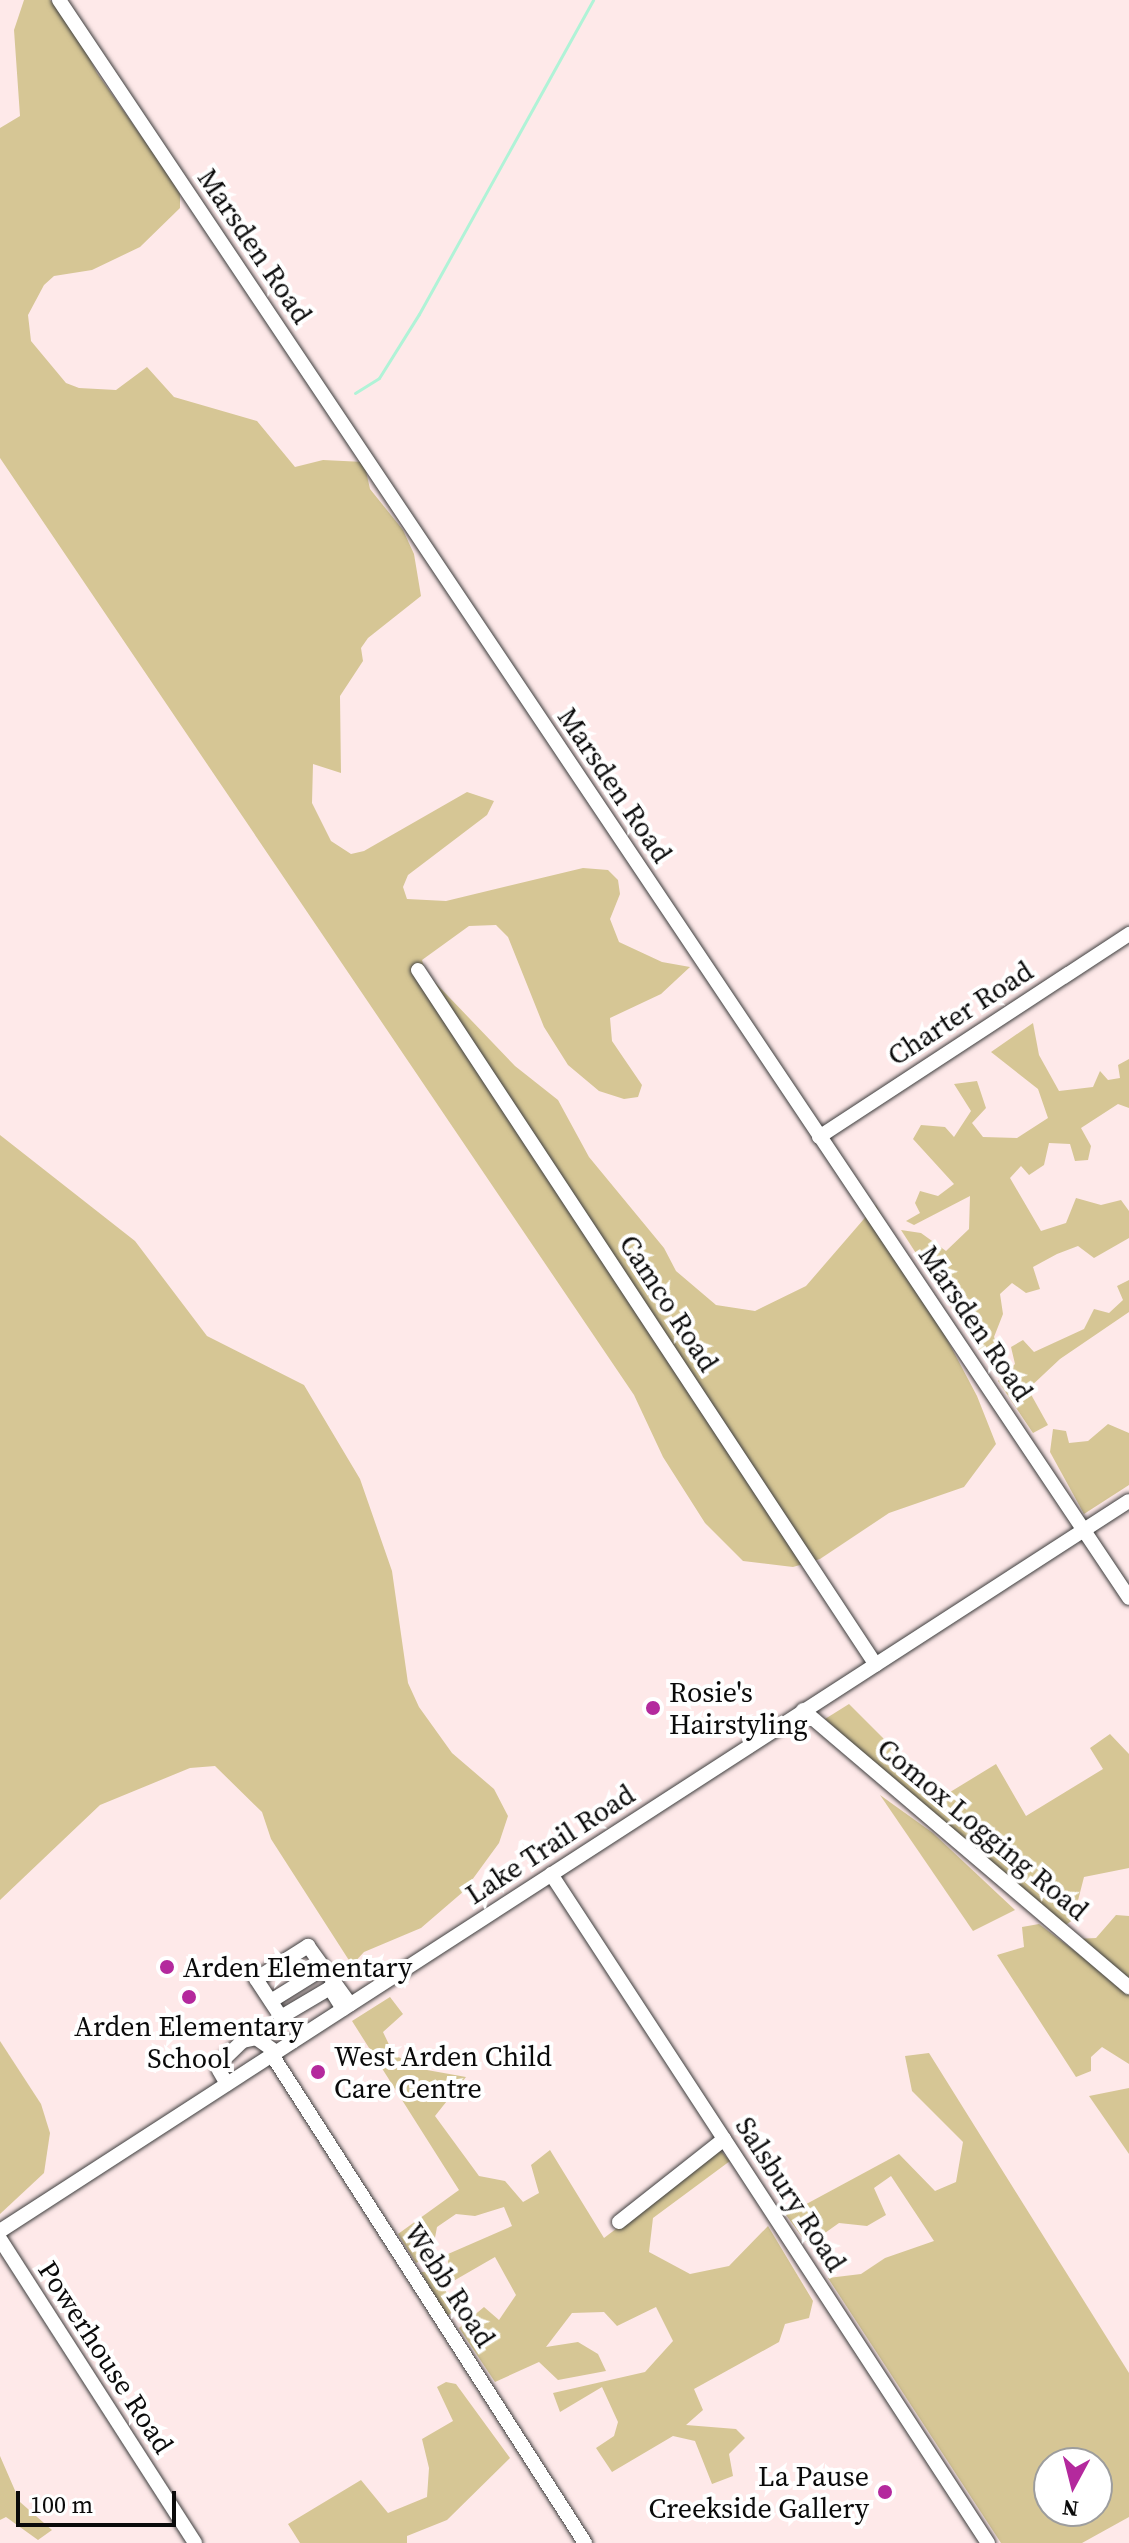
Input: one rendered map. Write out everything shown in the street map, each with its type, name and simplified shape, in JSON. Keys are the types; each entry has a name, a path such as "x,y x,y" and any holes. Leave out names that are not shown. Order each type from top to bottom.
{"street":[{"name":"Marsden Road","path":"59,0 1129,1598"},
{"name":"Charter Road","path":"819,1137 1129,934"},
{"name":"Camco Road","path":"418,970 876,1665"},
{"name":"Lake Trail Road","path":"0,2231 1129,1501"},
{"name":"Comox Logging Road","path":"803,1710 1129,1987"},
{"name":"Salsbury Road","path":"551,1874 988,2543"},
{"path":"308,1946 346,2007 330,1988 281,2017 256,1979 308,1946"},
{"path":"271,2001 324,1968"},
{"path":"227,2084 219,2070 221,2062 243,2041 256,2038 274,2053"},
{"name":"Webb Road","path":"274,2053 585,2543"},
{"path":"619,2222 724,2139"},
{"name":"Powerhouse Road","path":"0,2239 195,2543"}],"shaded area":[{"path":"24,0 50,0 73,26 97,73 180,194 180,208 140,247 92,270 54,276 44,285 28,315 31,341 66,383 79,388 116,390 147,367 174,397 257,421 295,467 323,460 364,462 370,489 403,530 414,554 421,596 368,638 361,648 363,661 340,696 341,773 313,764 312,803 331,841 351,854 364,851 467,792 494,801 487,815 408,875 403,887 407,899 446,901 583,868 608,870 618,880 620,894 610,919 619,942 662,962 690,967 661,994 610,1018 612,1041 642,1085 638,1097 624,1099 599,1091 568,1065 544,1027 508,937 496,925 469,926 422,960 426,973 515,1066 558,1100 589,1157 664,1248 676,1271 716,1305 755,1311 806,1286 876,1205 977,1396 996,1444 964,1487 889,1513 820,1559 793,1567 743,1561 705,1523 663,1457 634,1395 0,458 0,128 20,116 14,30"},
{"path":"1033,1023 1039,1055 1059,1091 1093,1087 1100,1071 1108,1080 1120,1078 1118,1065 1129,1059 1129,1108 1118,1104 1081,1128 1091,1146 1088,1160 1075,1161 1070,1144 1049,1143 1044,1165 1029,1175 1021,1166 1010,1178 1041,1231 1066,1223 1076,1198 1101,1205 1121,1200 1129,1211 1129,1238 1094,1258 1078,1246 1057,1254 1033,1267 1040,1289 1026,1293 1012,1283 1000,1294 1003,1314 994,1337 1006,1362 995,1365 981,1354 901,1230 921,1233 946,1251 969,1229 970,1196 914,1225 906,1221 920,1213 915,1203 920,1191 938,1196 954,1184 913,1139 921,1125 945,1127 954,1137 971,1111 954,1084 977,1081 986,1108 972,1123 983,1137 1017,1138 1048,1118 1038,1089 991,1052"},
{"path":"0,1135 135,1241 207,1336 304,1385 360,1479 392,1571 408,1683 419,1707 452,1753 494,1789 508,1816 499,1843 464,1891 421,1928 364,1952 352,1965 271,1839 262,1812 215,1766 190,1768 100,1805 0,1900"},
{"path":"1129,1280 1129,1312 1060,1359 1028,1389 1048,1425 1033,1433 998,1381 1015,1364 1011,1347 1023,1340 1034,1352 1084,1329 1094,1309 1109,1313 1123,1300 1117,1286"},
{"path":"1108,1424 1129,1433 1129,1485 1084,1514 1050,1452 1053,1429 1066,1431 1069,1443 1088,1441"},
{"path":"849,1704 942,1797 996,1764 1026,1816 1103,1769 1090,1748 1110,1734 1129,1754 1129,1868 1084,1877 1073,1920 1061,1928 825,1719"},
{"path":"880,1795 933,1833 1015,1910 973,1931"},
{"path":"1116,1915 1129,1916 1129,1978 1076,1939 1096,1938"},
{"path":"1039,1924 1129,1992 1129,2064 1102,2047 1091,2057 1091,2071 1076,2077 997,1955 1024,1947 1022,1927"},
{"path":"390,1997 403,2014 383,2032 394,2055 427,2070 466,2077 435,2116 479,2176 505,2181 523,2202 539,2193 531,2165 550,2150 604,2238 720,2150 730,2161 653,2218 649,2252 690,2274 729,2266 768,2226 813,2301 809,2318 785,2324 779,2342 694,2389 703,2410 686,2425 736,2429 745,2438 729,2454 733,2476 712,2484 695,2441 673,2436 612,2472 596,2448 614,2436 618,2422 602,2387 560,2412 553,2393 645,2372 673,2341 656,2307 617,2326 604,2312 572,2313 546,2347 578,2342 598,2354 606,2371 558,2380 539,2362 495,2382 459,2328 484,2307 499,2320 516,2295 495,2257 443,2287 457,2310 447,2316 421,2272 448,2271 448,2254 512,2226 504,2207 475,2216 456,2214 437,2227 432,2254 416,2263 398,2234 459,2190 352,2021"},
{"path":"0,2041 41,2104 50,2133 44,2173 0,2214"},
{"path":"929,2053 1129,2373 1129,2517 1113,2526 1113,2447 1033,2447 1033,2527 1111,2527 1082,2543 1001,2543 828,2278 861,2274 885,2258 934,2241 891,2176 874,2188 886,2215 867,2226 839,2223 808,2245 786,2215 899,2154 935,2191 956,2182 963,2142 912,2091 905,2056"},
{"path":"1129,2088 1129,2154 1089,2096"},
{"path":"446,2382 456,2384 510,2458 447,2520 407,2536 407,2543 300,2543 288,2524 361,2480 388,2513 427,2497 429,2468 422,2439 453,2421 437,2387"},
{"path":"0,2456 20,2502 52,2530 38,2540 6,2517 0,2520"}],"waterway":[{"path":"355,393 379,378 419,314 593,0"}],"place":[{"name":"Rosie's Hairstyling","path":"653,1708"},
{"name":"Arden Elementary","path":"167,1967"},
{"name":"Arden Elementary School","path":"189,1997"},
{"name":"West Arden Child Care Centre","path":"318,2072"},
{"name":"La Pause Creekside Gallery","path":"885,2492"}]}
